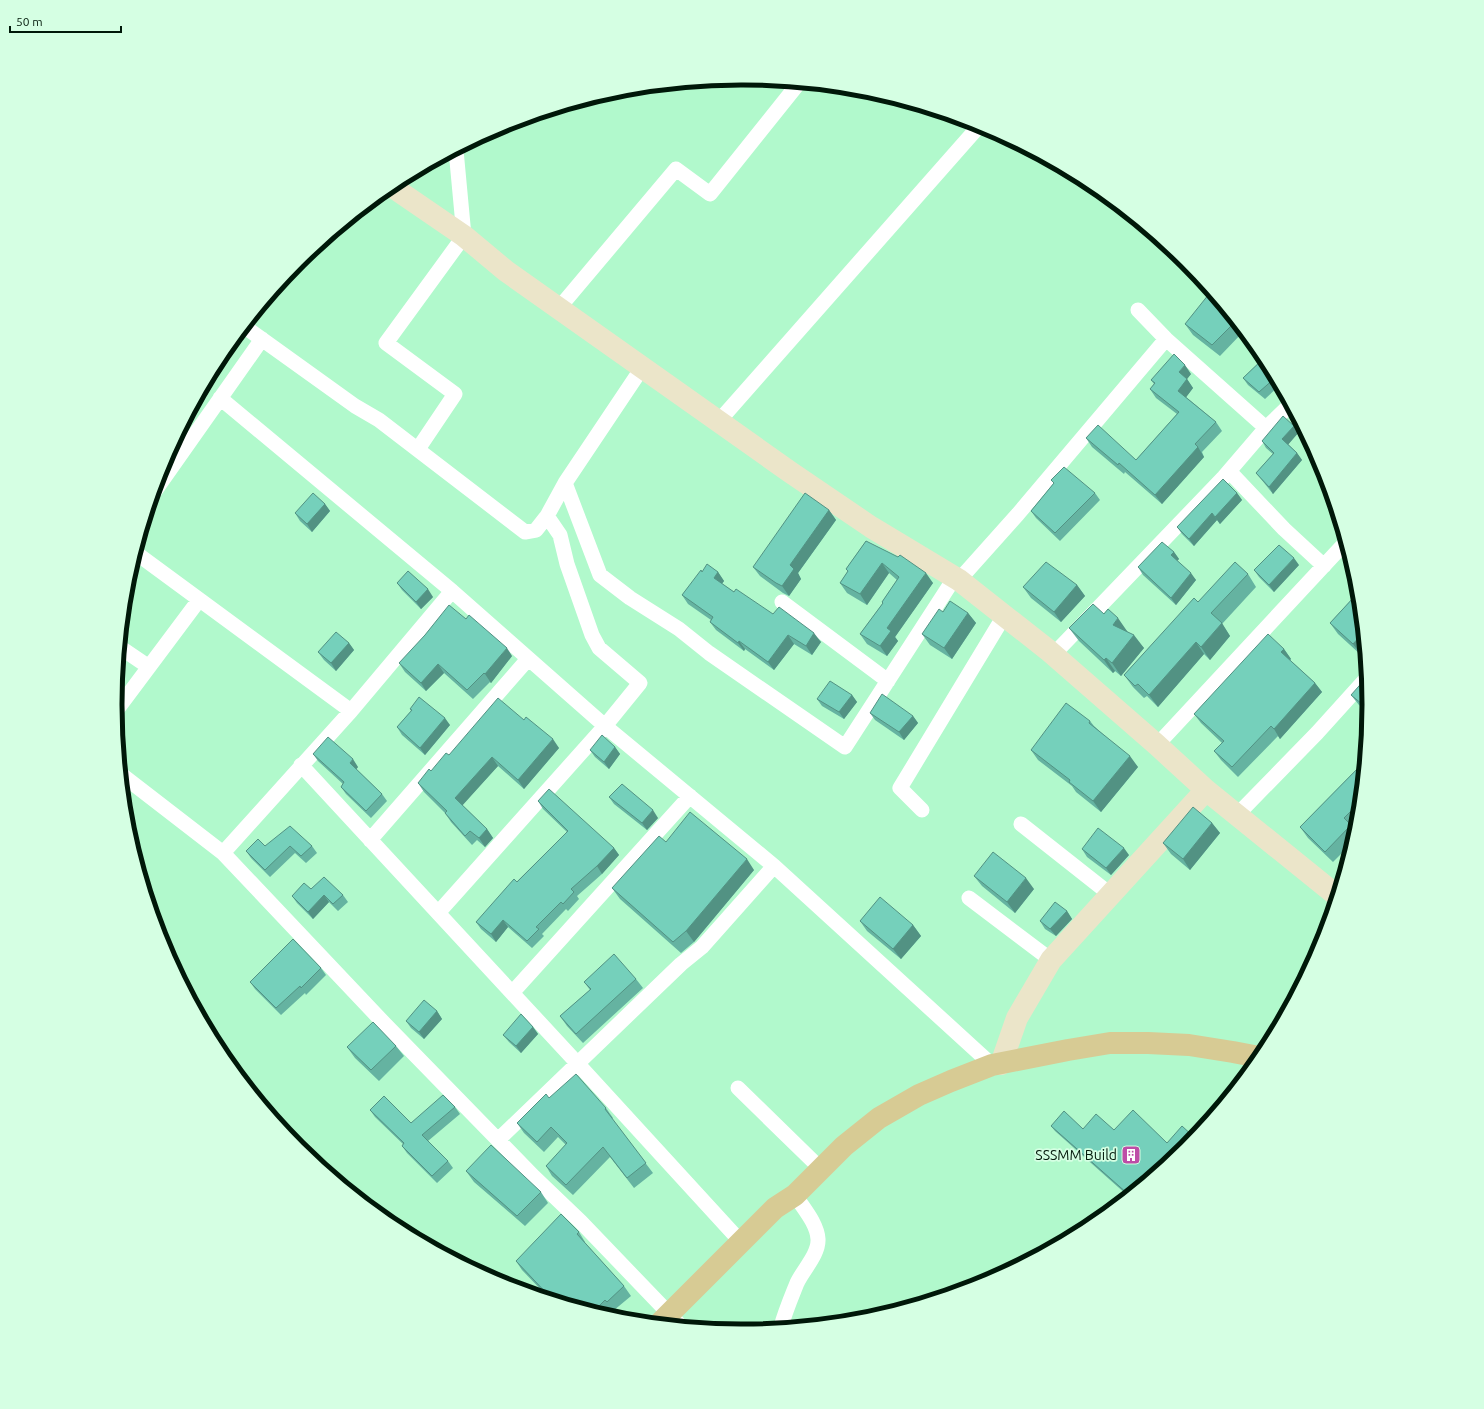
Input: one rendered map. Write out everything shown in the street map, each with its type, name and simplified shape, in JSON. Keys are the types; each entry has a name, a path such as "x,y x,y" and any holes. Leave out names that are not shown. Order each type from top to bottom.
{"main road":[{"path":"672,1320 741,1242 775,1208 795,1195 861,1131 879,1118 932,1089 997,1064 1110,1043 1189,1045 1252,1056"},
{"path":"672,1320 783,1216 795,1195"}],"street":[{"path":"559,308 676,169 710,194 795,87"},
{"path":"719,421 975,131"},
{"path":"418,449 455,394 386,343 464,236 456,155"},
{"path":"397,190 464,236 506,271 790,472 871,527 957,578 1053,655 1157,745 1206,790 1332,892"},
{"path":"1138,310 1166,339 1266,428"},
{"path":"249,330 355,406 379,420 525,532 536,530 547,516 565,483 642,368"},
{"path":"168,473 262,339"},
{"path":"565,483 600,575 630,598 679,629 709,653 845,747 957,578 1018,514 1166,339"},
{"path":"220,398 452,591 605,726 774,866 997,1064 1017,1018 1050,960 1206,790"},
{"path":"1053,655 1229,471 1266,428 1286,409"},
{"path":"1229,471 1284,529 1324,566"},
{"path":"438,913 605,726 640,682 599,648 592,636 567,564 560,535 547,516"},
{"path":"1157,745 1324,566 1341,549"},
{"path":"141,557 351,710"},
{"path":"222,853 351,710 452,591"},
{"path":"122,703 199,600"},
{"path":"782,602 888,681"},
{"path":"922,810 900,788 1004,616"},
{"path":"125,651 149,667"},
{"path":"370,840 528,659"},
{"path":"1237,815 1317,733 1361,684"},
{"path":"302,765 741,1242"},
{"path":"127,779 222,853 374,1013 534,1177 582,1222 670,1320"},
{"path":"512,992 690,796"},
{"path":"1021,824 1111,895"},
{"path":"498,1140 681,964 702,947 774,866"},
{"path":"969,898 1050,960"},
{"path":"738,1088 821,1169"},
{"path":"782,1323 798,1282 814,1254 818,1240 814,1224 795,1195"}],"building":[{"path":"1208,296 1232,325 1212,345 1185,324"},
{"path":"1174,354 1185,365 1179,372 1187,379 1178,391 1216,422 1195,444 1198,447 1155,495 1119,463 1118,465 1086,438 1098,425 1136,460 1179,412 1150,389 1155,383 1151,380"},
{"path":"1259,363 1271,382 1259,392 1243,378"},
{"path":"1283,416 1294,426 1282,439 1297,453 1269,487 1256,473 1274,453 1262,441"},
{"path":"1064,467 1095,493 1055,533 1031,511 1054,483 1051,480"},
{"path":"1223,479 1237,493 1215,517 1212,513 1189,539 1177,527"},
{"path":"313,493 325,504 307,524 295,513"},
{"path":"805,493 829,510 790,565 794,569 782,586 753,567"},
{"path":"866,541 898,557 900,555 926,573 887,628 891,631 880,646 860,634 883,603 882,602 899,577 882,563 860,594 840,583 848,571 846,569"},
{"path":"1162,542 1174,552 1171,555 1191,573 1171,598 1138,567"},
{"path":"1279,545 1294,558 1269,585 1254,570"},
{"path":"1046,562 1077,585 1054,612 1023,587"},
{"path":"1235,562 1248,574 1211,613 1222,623 1201,647 1196,642 1149,695 1138,684 1135,686 1124,675 1194,598 1198,602"},
{"path":"707,564 718,572 714,578 734,592 736,589 773,614 779,607 814,633 806,646 788,635 768,662 739,641 738,643 710,622 713,617 682,595"},
{"path":"408,571 428,589 416,602 397,583"},
{"path":"1352,599 1358,639 1353,644 1330,623"},
{"path":"950,601 968,613 944,648 922,634 939,609 943,612"},
{"path":"1093,604 1104,614 1108,609 1118,618 1113,625 1134,635 1112,663 1106,658 1104,660 1069,628"},
{"path":"449,605 466,619 469,615 507,648 485,674 484,673 467,690 438,664 421,683 399,663 425,635"},
{"path":"336,632 349,643 331,663 318,652"},
{"path":"1268,634 1284,649 1281,652 1315,683 1274,729 1271,726 1232,767 1214,751 1224,741 1194,714"},
{"path":"830,681 852,695 839,712 817,699"},
{"path":"1361,684 1362,704 1351,695"},
{"path":"882,694 913,716 899,732 870,713"},
{"path":"419,697 445,718 420,748 397,727 412,710 410,709"},
{"path":"498,698 524,720 526,717 553,739 518,780 492,757 455,798 487,829 479,838 470,831 465,836 445,813 447,811 418,783 429,769 431,771 446,753 449,755"},
{"path":"1066,703 1090,721 1089,723 1130,756 1093,801 1069,782 1070,780 1031,750"},
{"path":"602,735 615,747 604,762 590,750"},
{"path":"328,737 353,759 350,763 382,794 366,811 341,787 344,782 313,754"},
{"path":"1358,768 1352,810 1344,818 1350,824 1350,826 1325,852 1300,827"},
{"path":"622,784 653,810 642,823 609,797"},
{"path":"549,789 614,848 597,866 571,889 574,892 563,904 561,902 536,927 539,929 527,941 503,920 491,934 476,922 514,879 517,882 568,831 538,801"},
{"path":"1193,807 1212,823 1183,859 1163,843"},
{"path":"690,812 747,859 686,931 673,942 612,888 659,836 666,842"},
{"path":"290,826 312,846 301,856 290,846 265,870 246,851 258,839 265,846"},
{"path":"1098,828 1124,848 1106,868 1082,849"},
{"path":"993,852 1026,878 1007,902 974,876"},
{"path":"324,877 343,895 333,904 324,895 308,912 292,896 304,883 311,889"},
{"path":"880,897 913,925 893,949 860,921"},
{"path":"1055,902 1067,911 1050,929 1040,921"},
{"path":"293,939 321,968 301,988 300,986 276,1008 250,982"},
{"path":"614,954 636,979 576,1034 560,1016 591,989 584,982"},
{"path":"424,1000 437,1011 419,1032 406,1021"},
{"path":"521,1014 533,1027 516,1046 503,1035"},
{"path":"373,1022 396,1046 371,1070 347,1047"},
{"path":"576,1074 606,1108 605,1109 646,1163 627,1178 603,1147 566,1185 546,1166 567,1143 551,1127 537,1142 517,1123 546,1094 549,1098"},
{"path":"443,1095 455,1107 422,1135 448,1161 432,1176 402,1146 404,1143 370,1110 384,1096 411,1123"},
{"path":"1133,1110 1167,1143 1182,1126 1189,1133 1125,1191 1051,1126 1064,1111 1083,1129 1096,1114 1114,1130"},
{"path":"491,1145 541,1192 517,1216 466,1171"},
{"path":"561,1214 579,1232 577,1234 624,1286 607,1302 605,1300 598,1307 582,1303 545,1292 516,1261"}],"place":[{"name":"SSSMM Build","path":"1131,1155"}]}
